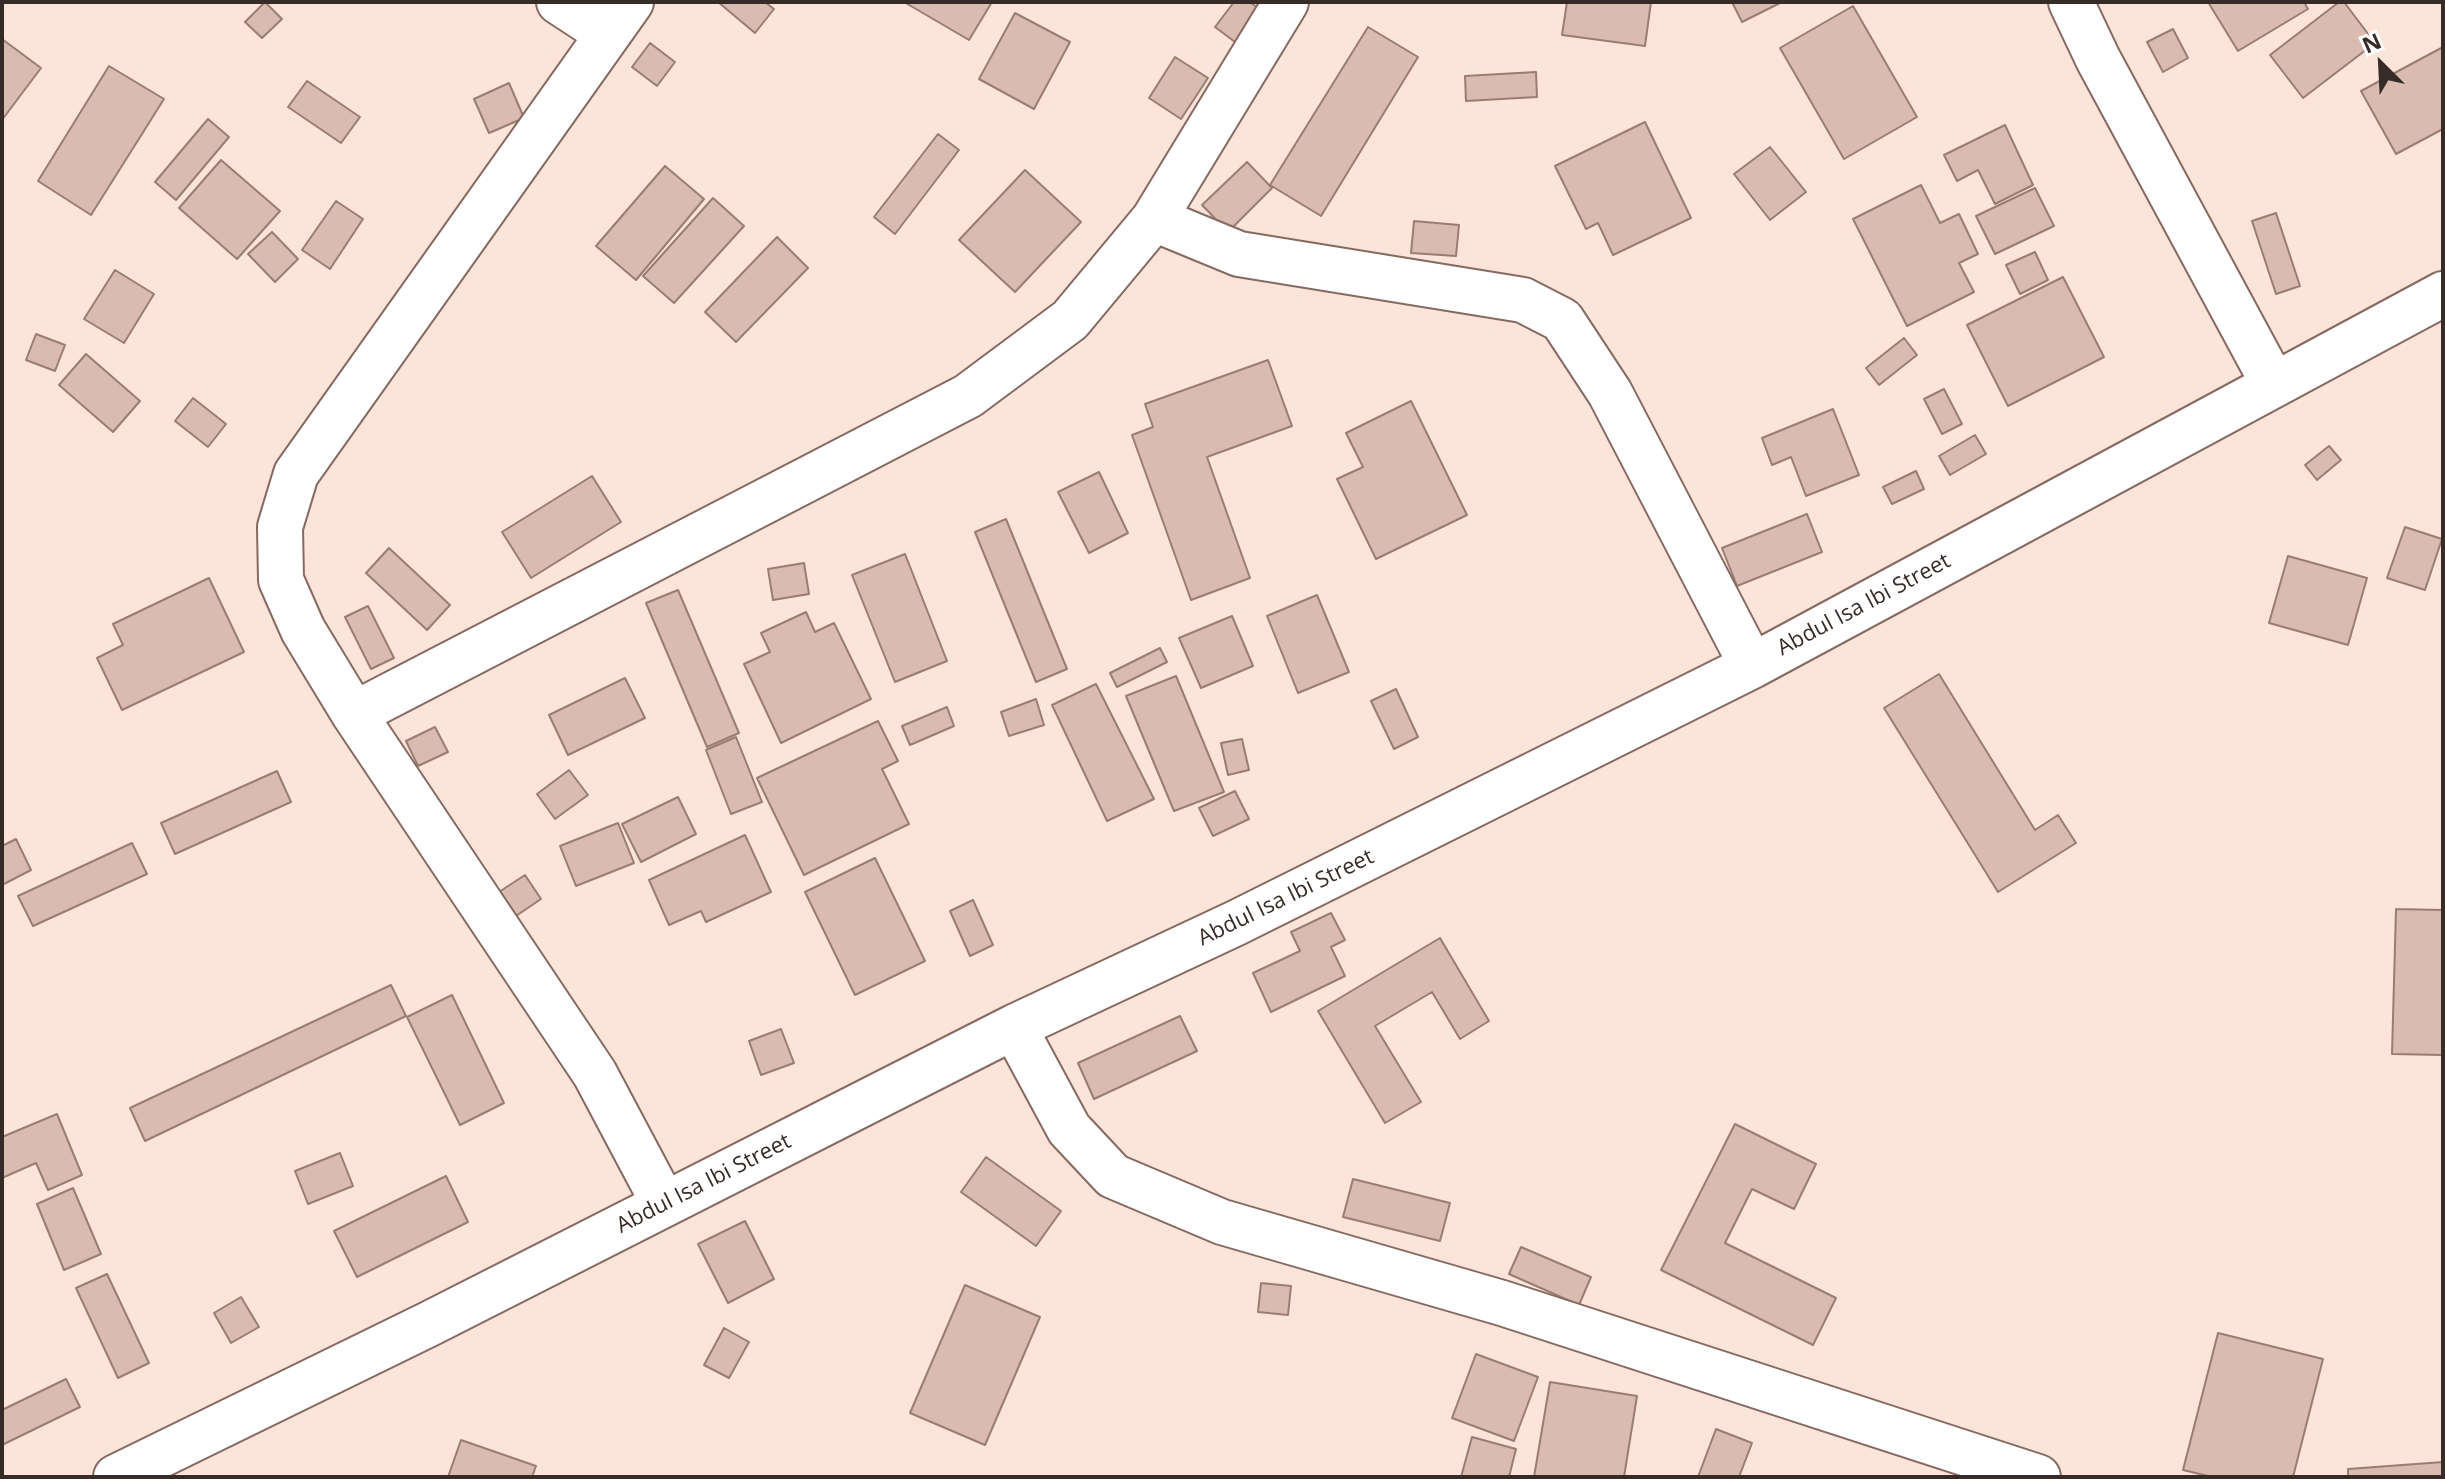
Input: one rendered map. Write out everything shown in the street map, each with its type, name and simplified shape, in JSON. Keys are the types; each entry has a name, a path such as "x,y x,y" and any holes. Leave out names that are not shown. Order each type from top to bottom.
{"street":[{"path":"559,2 619,18 296,474 280,527 281,580 303,630 354,714 595,1074 664,1204"},
{"path":"354,714 968,396 1070,320 1154,219 1286,2"},
{"path":"2071,2 2105,72 2274,385"},
{"path":"1154,219 1239,254 1523,300 1562,320 1610,393 1752,666"},
{"name":"Abdul Isa Ibi Street","path":"120,1476 1014,1027 1236,923 1752,666 2443,294"},
{"path":"1014,1027 1069,1129 1113,1176 1222,1222 1502,1303 2038,1477"}],"building":[{"path":"265,2 282,19 262,38 245,22"},
{"path":"718,2 765,2 774,9 755,33"},
{"path":"904,2 992,2 969,40"},
{"path":"1234,2 1250,2 1259,9 1235,42 1215,27"},
{"path":"1567,2 1651,2 1645,46 1562,35"},
{"path":"1732,2 1782,2 1742,22"},
{"path":"2208,2 2304,2 2308,9 2238,51"},
{"path":"2339,2 2344,2 2375,43 2303,98 2270,55"},
{"path":"1853,6 1917,117 1844,159 1780,48"},
{"path":"1015,13 1070,42 1034,109 979,79"},
{"path":"1368,27 1418,57 1321,216 1270,185"},
{"path":"2173,29 2188,58 2163,72 2147,42"},
{"path":"2,39 41,68 2,120"},
{"path":"650,43 675,62 657,86 632,67"},
{"path":"2443,47 2443,129 2396,154 2361,91"},
{"path":"1175,57 1208,78 1181,119 1149,98"},
{"path":"109,66 164,99 91,215 38,181"},
{"path":"1536,72 1537,97 1466,101 1465,76"},
{"path":"307,81 360,117 341,143 288,107"},
{"path":"509,83 524,118 489,133 474,99"},
{"path":"208,119 229,137 176,200 155,182"},
{"path":"1645,122 1691,218 1613,255 1598,223 1586,229 1555,166"},
{"path":"2005,125 2033,185 1995,204 1978,170 1957,181 1944,155"},
{"path":"938,134 959,150 895,234 874,217"},
{"path":"1770,147 1806,192 1770,220 1734,174"},
{"path":"221,160 280,211 237,259 179,208"},
{"path":"1247,162 1272,188 1228,232 1202,205"},
{"path":"665,166 704,199 636,280 596,246"},
{"path":"1025,170 1081,222 1015,292 959,240"},
{"path":"1921,185 1940,223 1959,214 1978,254 1959,263 1974,292 1907,326 1853,219"},
{"path":"2035,188 2054,226 1995,254 1976,216"},
{"path":"713,198 744,226 674,303 643,276"},
{"path":"336,201 363,219 330,269 302,250"},
{"path":"2276,213 2300,286 2276,294 2252,221"},
{"path":"1414,221 1459,225 1456,256 1411,253"},
{"path":"272,232 298,259 275,282 248,254"},
{"path":"777,237 808,268 736,342 705,312"},
{"path":"2035,252 2048,280 2020,294 2006,265"},
{"path":"115,270 154,294 124,343 84,319"},
{"path":"2063,277 2104,357 2008,406 1967,325"},
{"path":"36,334 65,345 55,371 26,360"},
{"path":"1904,338 1917,355 1879,385 1866,368"},
{"path":"86,354 140,401 113,432 59,385"},
{"path":"1268,360 1292,426 1207,457 1250,578 1191,600 1132,435 1153,427 1145,404"},
{"path":"1944,389 1962,424 1942,434 1924,399"},
{"path":"193,398 226,424 208,447 175,421"},
{"path":"1411,401 1467,515 1376,559 1337,479 1363,467 1346,433"},
{"path":"1833,409 1859,475 1806,496 1791,457 1772,465 1762,438"},
{"path":"1975,435 1986,454 1950,475 1939,456"},
{"path":"2329,446 2341,460 2317,480 2305,465"},
{"path":"1916,471 1924,489 1892,504 1883,487"},
{"path":"1099,472 1128,533 1089,553 1058,492"},
{"path":"592,476 621,522 531,578 502,532"},
{"path":"1807,514 1822,552 1737,586 1722,548"},
{"path":"1006,519 1067,669 1036,682 975,532"},
{"path":"2405,527 2442,539 2425,590 2387,578"},
{"path":"389,548 450,605 427,630 366,573"},
{"path":"905,554 947,661 895,682 852,575"},
{"path":"2288,556 2367,578 2348,645 2269,623"},
{"path":"804,563 809,594 773,600 768,569"},
{"path":"209,578 244,652 122,710 97,658 123,645 113,624"},
{"path":"678,590 739,733 707,747 646,603"},
{"path":"1317,595 1349,672 1298,693 1267,616"},
{"path":"368,606 394,658 371,669 345,617"},
{"path":"806,612 815,632 834,623 871,699 781,743 744,664 770,652 761,633"},
{"path":"1232,616 1253,666 1201,688 1179,638"},
{"path":"1160,648 1167,662 1117,687 1110,673"},
{"path":"1939,674 2035,830 2058,815 2076,843 1998,892 1884,708"},
{"path":"1176,676 1224,792 1174,811 1126,696"},
{"path":"625,678 645,718 568,755 549,715"},
{"path":"1096,684 1154,799 1107,821 1052,705"},
{"path":"1396,689 1418,737 1394,749 1371,701"},
{"path":"1036,699 1044,725 1009,736 1001,712"},
{"path":"947,707 954,726 910,745 902,726"},
{"path":"878,721 898,761 882,769 909,824 804,875 757,778"},
{"path":"435,727 448,752 418,766 406,741"},
{"path":"736,737 762,802 731,814 706,750"},
{"path":"1242,739 1249,770 1228,775 1221,743"},
{"path":"569,770 588,795 555,819 537,794"},
{"path":"277,771 291,802 175,854 161,823"},
{"path":"1235,791 1249,819 1213,836 1199,808"},
{"path":"678,797 696,834 641,862 622,824"},
{"path":"618,823 634,863 576,886 560,846"},
{"path":"745,835 771,892 706,922 701,911 669,925 649,880"},
{"path":"16,839 31,870 2,885 2,846"},
{"path":"132,843 147,874 33,926 18,896"},
{"path":"875,858 925,961 855,995 805,892"},
{"path":"525,875 541,899 516,916 499,892"},
{"path":"973,900 993,945 970,956 950,911"},
{"path":"2396,909 2443,910 2443,1055 2392,1054"},
{"path":"1331,913 1345,940 1331,947 1345,976 1271,1012 1253,973 1300,951 1291,932"},
{"path":"1440,938 1489,1021 1460,1039 1432,992 1375,1026 1421,1102 1385,1123 1318,1011"},
{"path":"391,985 406,1016 145,1141 130,1108"},
{"path":"452,995 504,1103 460,1125 407,1017"},
{"path":"1180,1016 1197,1051 1094,1099 1078,1063"},
{"path":"781,1029 794,1063 761,1075 749,1041"},
{"path":"57,1114 82,1175 48,1190 36,1163 2,1178 2,1137"},
{"path":"1735,1124 1816,1164 1794,1209 1752,1189 1725,1243 1836,1298 1813,1345 1661,1270"},
{"path":"340,1153 353,1186 308,1204 295,1171"},
{"path":"986,1157 1061,1211 1036,1246 961,1192"},
{"path":"446,1176 468,1222 357,1277 334,1231"},
{"path":"1353,1179 1450,1203 1440,1241 1343,1217"},
{"path":"73,1188 101,1254 64,1270 37,1204"},
{"path":"745,1221 774,1279 728,1303 698,1244"},
{"path":"1521,1247 1591,1277 1579,1305 1509,1274"},
{"path":"107,1274 149,1363 118,1378 76,1288"},
{"path":"1261,1283 1291,1286 1288,1315 1258,1312"},
{"path":"965,1285 1040,1317 985,1445 910,1413"},
{"path":"241,1297 259,1327 231,1343 214,1313"},
{"path":"724,1328 749,1342 729,1378 704,1365"},
{"path":"2218,1333 2323,1359 2293,1477 2212,1477 2183,1470"},
{"path":"1476,1354 1538,1377 1514,1441 1452,1418"},
{"path":"66,1379 80,1407 2,1445 2,1410"},
{"path":"1550,1382 1637,1396 1624,1477 1534,1477"},
{"path":"1716,1429 1752,1443 1739,1477 1698,1477"},
{"path":"1472,1437 1516,1449 1509,1477 1461,1477"},
{"path":"461,1440 536,1466 532,1477 448,1477"},
{"path":"2443,1462 2443,1477 2348,1477 2348,1469"}]}
